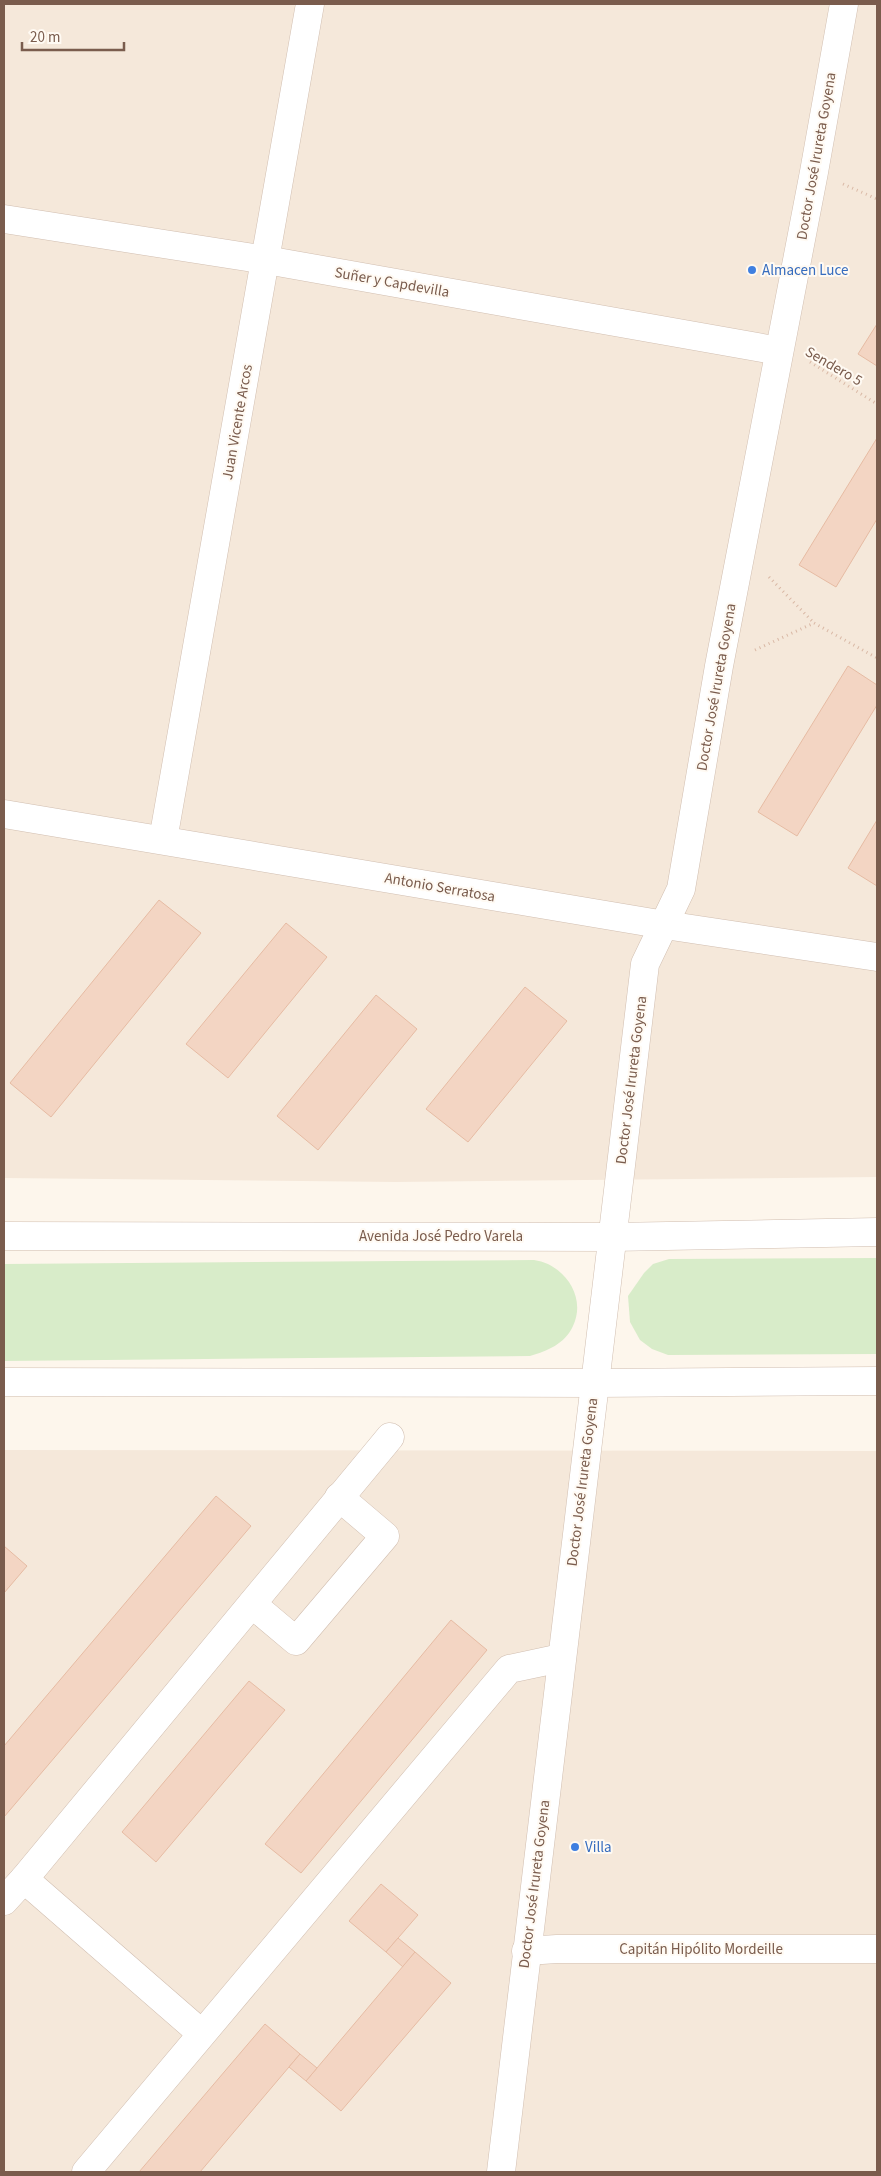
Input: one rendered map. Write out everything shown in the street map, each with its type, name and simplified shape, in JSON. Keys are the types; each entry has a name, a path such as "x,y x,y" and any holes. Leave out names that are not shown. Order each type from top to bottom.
{"street":[{"name":"Juan Vicente Arcos","path":"163,840 310,4"},
{"name":"Doctor José Irureta Goyena","path":"501,2172 645,964 681,889 719,666 844,4"},
{"name":"Suñer y Capdevilla","path":"4,218 266,260 779,351"},
{"name":"Antonio Serratosa","path":"4,814 664,925 877,957"},
{"name":"Avenida José Pedro Varela","path":"4,1236 612,1236 877,1232"},
{"path":"4,1382 594,1383 877,1381"},
{"path":"4,1901 390,1438"},
{"path":"252,1604 296,1641 385,1536 339,1497"},
{"path":"86,2172 509,1669 561,1658"},
{"path":"24,1879 201,2033"},
{"name":"Capitán Hipólito Mordeille","path":"526,1951 557,1949 877,1949"}],"path":[{"name":"Sendero 5","path":"779,351 805,359 877,404"},
{"path":"742,548 814,623 877,658"},
{"path":"719,666 814,623"}],"shaded area":[{"path":"4,4 877,4 877,1177 396,1182 4,1178"},
{"path":"4,1450 877,1451 877,2172 4,2172"}],"green space":[{"path":"877,1258 877,1354 668,1355 652,1349 640,1340 630,1322 628,1296 644,1273 653,1264 669,1259"},
{"path":"534,1260 555,1268 563,1275 575,1293 577,1315 570,1332 565,1338 549,1349 530,1356 4,1361 4,1264"}],"building":[{"path":"877,324 877,366 858,354"},
{"path":"877,438 877,519 836,587 799,565"},
{"path":"848,666 877,685 877,705 797,836 758,812"},
{"path":"877,820 877,886 848,868"},
{"path":"159,900 201,933 51,1117 10,1083"},
{"path":"286,923 327,957 228,1078 186,1044"},
{"path":"525,987 567,1021 468,1142 426,1109"},
{"path":"376,995 417,1029 318,1150 277,1116"},
{"path":"216,1496 251,1526 4,1817 4,1746"},
{"path":"4,1546 27,1566 4,1593"},
{"path":"451,1620 487,1650 301,1873 265,1844"},
{"path":"249,1681 285,1710 156,1862 122,1832"},
{"path":"381,1884 418,1915 386,1952 349,1921"},
{"path":"398,1938 415,1952 403,1967 386,1952"},
{"path":"415,1952 451,1983 341,2111 306,2081"},
{"path":"265,2024 300,2054 200,2172 139,2172"},
{"path":"300,2054 317,2068 306,2081 289,2067"}],"place":[{"name":"Almacen Luce","path":"752,270"},
{"name":"Villa","path":"575,1847"}]}
